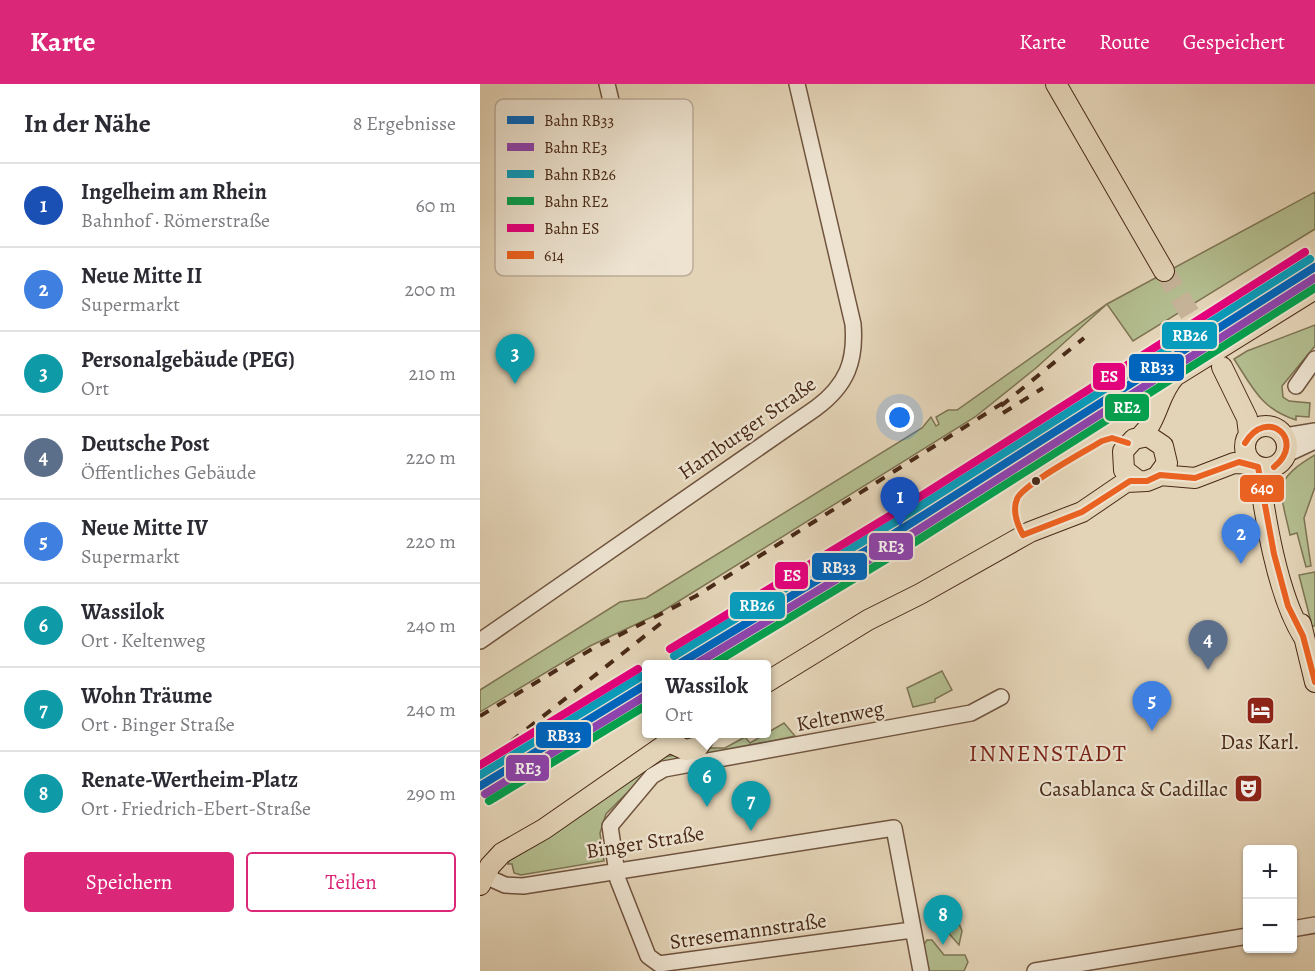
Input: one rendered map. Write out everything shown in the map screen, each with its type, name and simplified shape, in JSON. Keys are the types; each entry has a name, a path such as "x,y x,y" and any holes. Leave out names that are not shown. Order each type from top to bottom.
{"main road":[{"path":"1056,84 1164,271"},
{"path":"868,620 915,584 974,548 1017,525 1096,494 1112,479 1122,463 1125,446 1141,436 1152,422 1169,382 1190,365 1315,288"},
{"path":"1160,475 1166,466 1162,426 1173,389 1190,365"},
{"path":"1271,452 1246,454 1247,418 1225,372 1271,452 1268,519 1280,571 1293,597 1314,671"},
{"path":"1141,436 1152,437 1178,465 1191,466 1234,451 1257,428 1271,452"},
{"path":"771,680 868,620 920,594 1030,532 1082,512 1126,482 1147,481 1160,475 1195,478 1271,452"},
{"path":"1122,463 1128,475 1137,480"},
{"path":"482,880 502,853 544,829 670,738"},
{"path":"672,738 680,749 693,750 703,743 705,738"}],"street":[{"path":"607,84 611,99"},
{"name":"Hamburger Straße","path":"480,641 816,408 844,381 853,359 853,324 797,84"},
{"path":"1296,386 1315,359"},
{"path":"1271,452 1315,431"},
{"path":"1271,452 1315,441"},
{"name":"Keltenweg","path":"616,871 610,826 613,819 658,771 971,713 1001,697"},
{"name":"Binger Straße","path":"482,880 523,886 894,828 912,930"},
{"name":"Stresemannstraße","path":"616,871 648,956 660,967 912,930"},
{"path":"912,930 921,971"},
{"path":"1035,971 1243,937"}],"green space":[{"path":"1315,192 1315,229 1133,341 1107,304"},
{"path":"1107,304 1036,368 975,417 658,614 590,646 480,712 480,690 620,602 646,598 922,428 931,417 936,426 939,424 936,417 948,410 957,410"},
{"path":"1315,325 1315,346 1282,386 1283,397 1289,401 1310,403 1309,417 1296,416 1296,420 1266,404 1234,359 1247,351"},
{"path":"1315,455 1315,487 1304,518 1311,566 1306,567 1297,533 1290,535 1282,488 1291,472"},
{"path":"1315,572 1315,626 1312,626 1299,575"},
{"path":"942,671 952,690 935,699 935,702 913,707 907,688"},
{"path":"784,723 795,736 654,766 606,814 600,833 604,861 521,875 514,873 512,864 508,864 510,859 665,757 709,748 725,748 743,738 750,743 758,738 771,738 771,731"},
{"path":"949,919 958,921 962,931 959,945 945,929 945,921"},
{"path":"927,940 932,940 944,955 965,955 968,962 964,971 928,971 923,946"}],"tunnel":[{"path":"1164,271 1222,367"}],"railway":[{"path":"1001,406 1084,338"},
{"path":"1003,413 1043,388"},
{"path":"480,716 592,649 696,596 1006,401"},
{"path":"480,766 665,620"}],"rail line":[{"name":"ES","path":"670,649 896,512 1305,252"},
{"name":"RB26","path":"674,656 900,519 1310,259"},
{"name":"RB33","path":"686,660 905,527 1315,267"},
{"name":"RE3","path":"703,660 910,535 1315,278"},
{"name":"RE2","path":"720,660 915,542 1315,288"},
{"name":"ES","path":"480,765 638,669"},
{"name":"RB26","path":"480,775 642,676"},
{"name":"RB33","path":"480,786 642,687"},
{"name":"RE3","path":"485,794 642,698"},
{"name":"RE2","path":"489,801 642,708"}],"transit line":[{"name":"640","path":"1245,443 1254,432 1263,427 1273,427 1280,431 1285,438 1286,447 1283,457 1274,467"},
{"name":"640","path":"1023,535 1017,522 1016,504 1021,493 1030,485 1102,441 1112,438 1128,443"},
{"name":"640","path":"1023,535 1082,512 1130,481 1147,481 1160,475 1195,478 1239,462 1258,467"},
{"name":"640","path":"1258,467 1274,554 1288,606 1303,636 1315,682"}],"place":[{"name":"Personalgebäude (PEG)","path":"515,384"},
{"name":"Ingelheim am Rhein","path":"900,527"},
{"name":"Neue Mitte II","path":"1241,564"},
{"name":"Deutsche Post","path":"1208,670"},
{"name":"Das Karl.","path":"1260,711"},
{"name":"Neue Mitte IV","path":"1152,731"},
{"name":"Casablanca & Cadillac","path":"1249,789"},
{"name":"Wassilok","path":"707,807"},
{"name":"Wohn Träume","path":"751,831"},
{"name":"Renate-Wertheim-Platz","path":"943,945"}],"district":[{"name":"INNENSTADT","path":"1048,753"}]}
